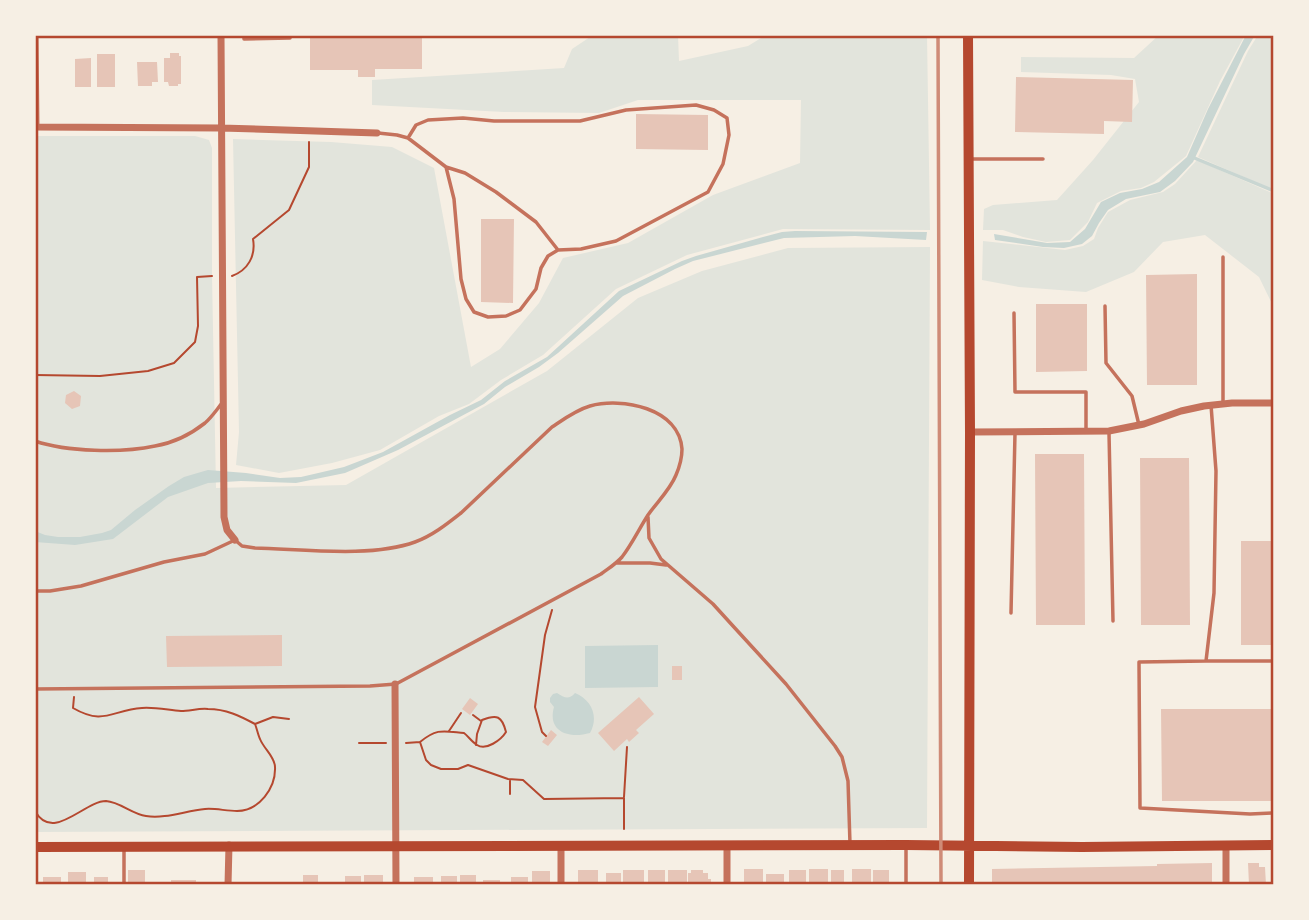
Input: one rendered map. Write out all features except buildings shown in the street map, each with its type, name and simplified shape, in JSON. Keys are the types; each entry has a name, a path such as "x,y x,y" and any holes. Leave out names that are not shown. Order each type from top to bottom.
{"main road":[{"path":"968,35 969,885"},
{"path":"35,847 1274,845"}],"street":[{"path":"35,35 35,127 221,128 377,133"},
{"path":"220,35 224,517 227,530 235,540"},
{"path":"970,432 1109,430 1139,425 1181,411 1211,405 1274,402"},
{"path":"395,684 396,885"},
{"path":"228,885 229,845"},
{"path":"561,845 561,885"},
{"path":"727,845 727,885"},
{"path":"1226,845 1226,885"}],"lane":[{"path":"244,35 244,39 290,38"},
{"path":"408,138 416,125 428,120 463,118 494,121 580,121 626,110 696,105 714,110 727,118 729,135 723,164 708,192 616,241 582,249 558,250 548,257 541,268 536,289 520,310 506,316 488,317 474,312 466,299 461,279 454,199 446,167"},
{"path":"377,133 408,138 446,167 466,173 496,192 536,222 558,250"},
{"path":"969,159 1043,159"},
{"path":"1223,257 1223,404"},
{"path":"1105,306 1106,363 1132,396 1139,425"},
{"path":"1014,313 1015,392 1086,392 1086,431"},
{"path":"35,441 56,447 102,450 156,446 171,442 199,427 223,400"},
{"path":"35,591 81,586 164,562 205,554 235,540 242,546 255,548 353,551 382,549 417,541 461,513 552,427 591,406 622,403 654,412 673,426 680,438 682,450 675,477 616,564 395,684 370,687 35,689"},
{"path":"1206,661 1214,593 1216,471 1211,405"},
{"path":"1109,430 1113,621"},
{"path":"1011,613 1015,432"},
{"path":"648,515 649,538 661,559 713,604 786,684 842,757 848,781 850,845"},
{"path":"616,564 650,563 668,566"},
{"path":"1274,661 1139,662 1140,807 1274,813"},
{"path":"906,845 906,885"},
{"path":"124,846 124,885"}],"path":[{"path":"231,276 247,267 255,249 253,239 289,211 309,167 309,148"},
{"path":"35,375 100,376 148,372 174,363 195,342 198,326 197,277 212,276"},
{"path":"546,736 535,707 545,635 555,599"},
{"path":"35,811 43,821 52,823 102,801 146,816 168,816 211,808 239,812 267,795 274,780 274,761 260,739 255,724 236,714 208,709 179,711 144,707 104,717 86,715 74,708 75,689"},
{"path":"448,732 461,713"},
{"path":"473,715 482,722"},
{"path":"359,743 421,742 430,734 448,732 464,733 477,745 484,747 501,740 506,732 504,722 492,716 482,722 477,734 477,745"},
{"path":"255,724 273,717 289,719"},
{"path":"421,742 430,765 441,768 468,765 510,779 523,780 544,799 624,798"},
{"path":"624,830 627,747"},
{"path":"510,779 510,794"}],"shaded area":[{"path":"593,35 678,35 679,61 748,46 766,35 927,35 930,230 783,229 687,255 616,289 543,355 501,380 469,404 439,416 380,450 279,473 236,465 239,432 233,139 392,147 434,168 471,367 500,349 539,303 563,258 628,243 713,195 800,163 801,100 638,100 599,113 504,112 372,105 372,80 564,68 572,49"},
{"path":"1159,35 1245,35 1220,81 1186,156 1154,182 1141,188 1121,191 1097,203 1088,222 1070,240 1046,242 1003,230 983,230 984,209 993,205 1057,200 1139,102 1135,79 1111,75 1021,72 1021,57 1134,58"},
{"path":"1246,35 1255,35 1193,162 1175,181 1160,192 1126,199 1108,210 1092,236 1082,244 1064,248 995,240 994,234 1047,243 1070,242 1085,229 1101,202 1120,193 1142,189 1159,182 1187,157"},
{"path":"1258,35 1274,35 1274,190 1198,157"},
{"path":"35,136 195,136 209,140 212,148 216,488 346,485 547,371 638,298 702,271 788,248 930,247 927,828 35,832"},
{"path":"1197,160 1274,194 1274,308 1259,277 1205,235 1163,242 1134,272 1086,292 1019,287 982,280 983,241 1065,250 1083,246 1094,239 1108,212 1130,200 1163,192 1175,184"},
{"path":"782,232 927,232 926,240 855,236 784,238 693,261 623,296 558,353 484,404 398,450 345,473 296,483 208,483 168,497 113,539 75,545 35,542 35,531 58,537 80,537 111,530 169,486 184,477 208,470 280,478 301,477 344,467 383,452 481,400 505,381 547,357 619,291 696,256"},
{"path":"658,645 658,687 585,688 585,646"},
{"path":"557,693 568,698 575,693 586,700 594,715 590,733 568,734 557,728 550,698"}],"waterway":[{"path":"1192,157 1274,191"}],"railway":[{"path":"938,35 941,885"}]}
